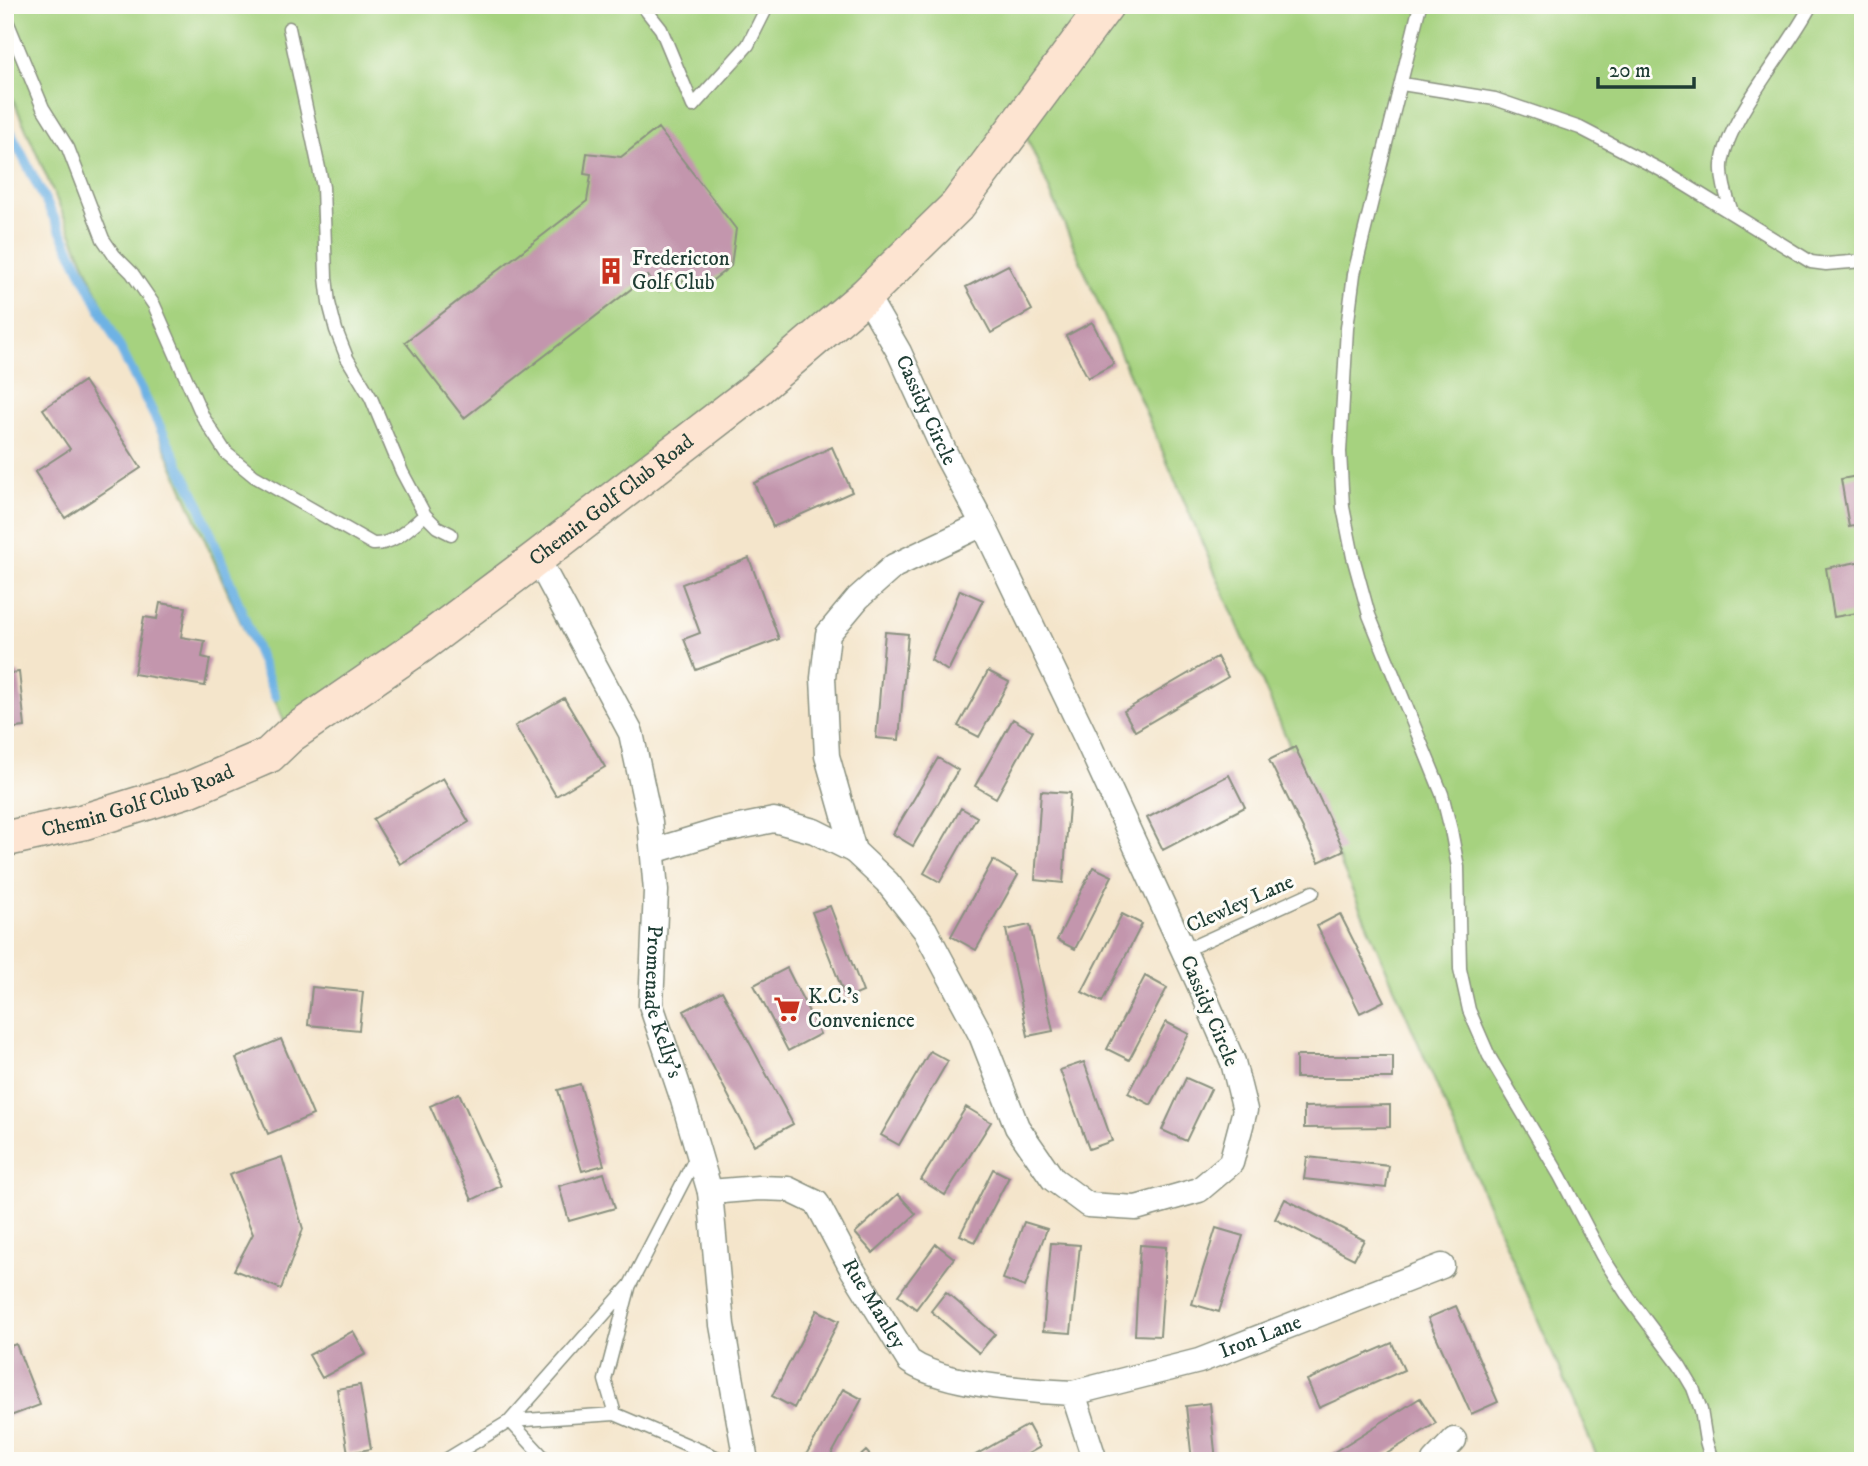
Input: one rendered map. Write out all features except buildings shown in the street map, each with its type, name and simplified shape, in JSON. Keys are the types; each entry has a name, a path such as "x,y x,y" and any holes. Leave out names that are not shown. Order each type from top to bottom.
{"street":[{"name":"Chemin Golf Club Road","path":"5,839 83,822 180,792 269,755 290,735 421,645 537,558 755,390 866,295 957,206 1106,5"},
{"name":"Cassidy Circle","path":"653,851 719,831 774,820 814,831 854,851 887,882 925,930 981,1035 1017,1127 1053,1178 1088,1205 1136,1208 1199,1189 1231,1163 1245,1110 1233,1062 1087,740 983,524 946,455 899,352 866,295"},
{"path":"854,851 827,756 823,678 828,634 858,598 894,566 983,524"},
{"name":"Promenade Kelly's","path":"537,558 631,733 650,822 656,891 651,1006 710,1192 722,1325 746,1461"},
{"name":"Rue Manley","path":"710,1192 759,1188 788,1189 817,1203 896,1343 909,1361 922,1370 964,1381 1073,1393"},
{"name":"Iron Lane","path":"1073,1393 1199,1361 1442,1266"},
{"path":"1073,1393 1095,1461"},
{"path":"1434,1461 1454,1440"}],"lane":[{"path":"642,5 661,29 692,106 748,45 768,5"},
{"path":"1420,5 1354,274 1347,328 1340,452 1343,508 1369,615 1442,794 1458,867 1460,969 1469,1010 1489,1056 1560,1176 1602,1256 1693,1388 1701,1410 1712,1461"},
{"path":"1732,212 1724,186 1722,165 1729,139 1745,108 1798,30 1811,5"},
{"path":"5,16 43,108 68,148 103,239 114,255 132,272 154,304 203,417 226,453 254,476 373,544 383,545 395,539 425,515"},
{"path":"289,28 323,187 326,277 336,330 347,358 371,398 402,472 425,515 437,527 451,534"},
{"path":"1402,84 1495,99 1580,128 1661,170 1811,261 1826,264 1863,261"},
{"name":"Clewley Lane","path":"1183,951 1313,892"},
{"path":"615,1414 605,1380 630,1284 699,1153"},
{"path":"444,1461 510,1421 630,1284"},
{"path":"510,1421 615,1414 725,1461"},
{"path":"510,1421 547,1461"}],"green space":[{"name":"Fredericton Golf Club","path":"5,5 1863,5 1863,1461 1599,1461 1021,124 866,295 290,735 5,81"}],"waterway":[{"path":"5,121 199,504 275,696"}],"place":[{"name":"Fredericton Golf Club","path":"611,271"},
{"name":"K.C.'s Convenience","path":"787,1009"}]}
